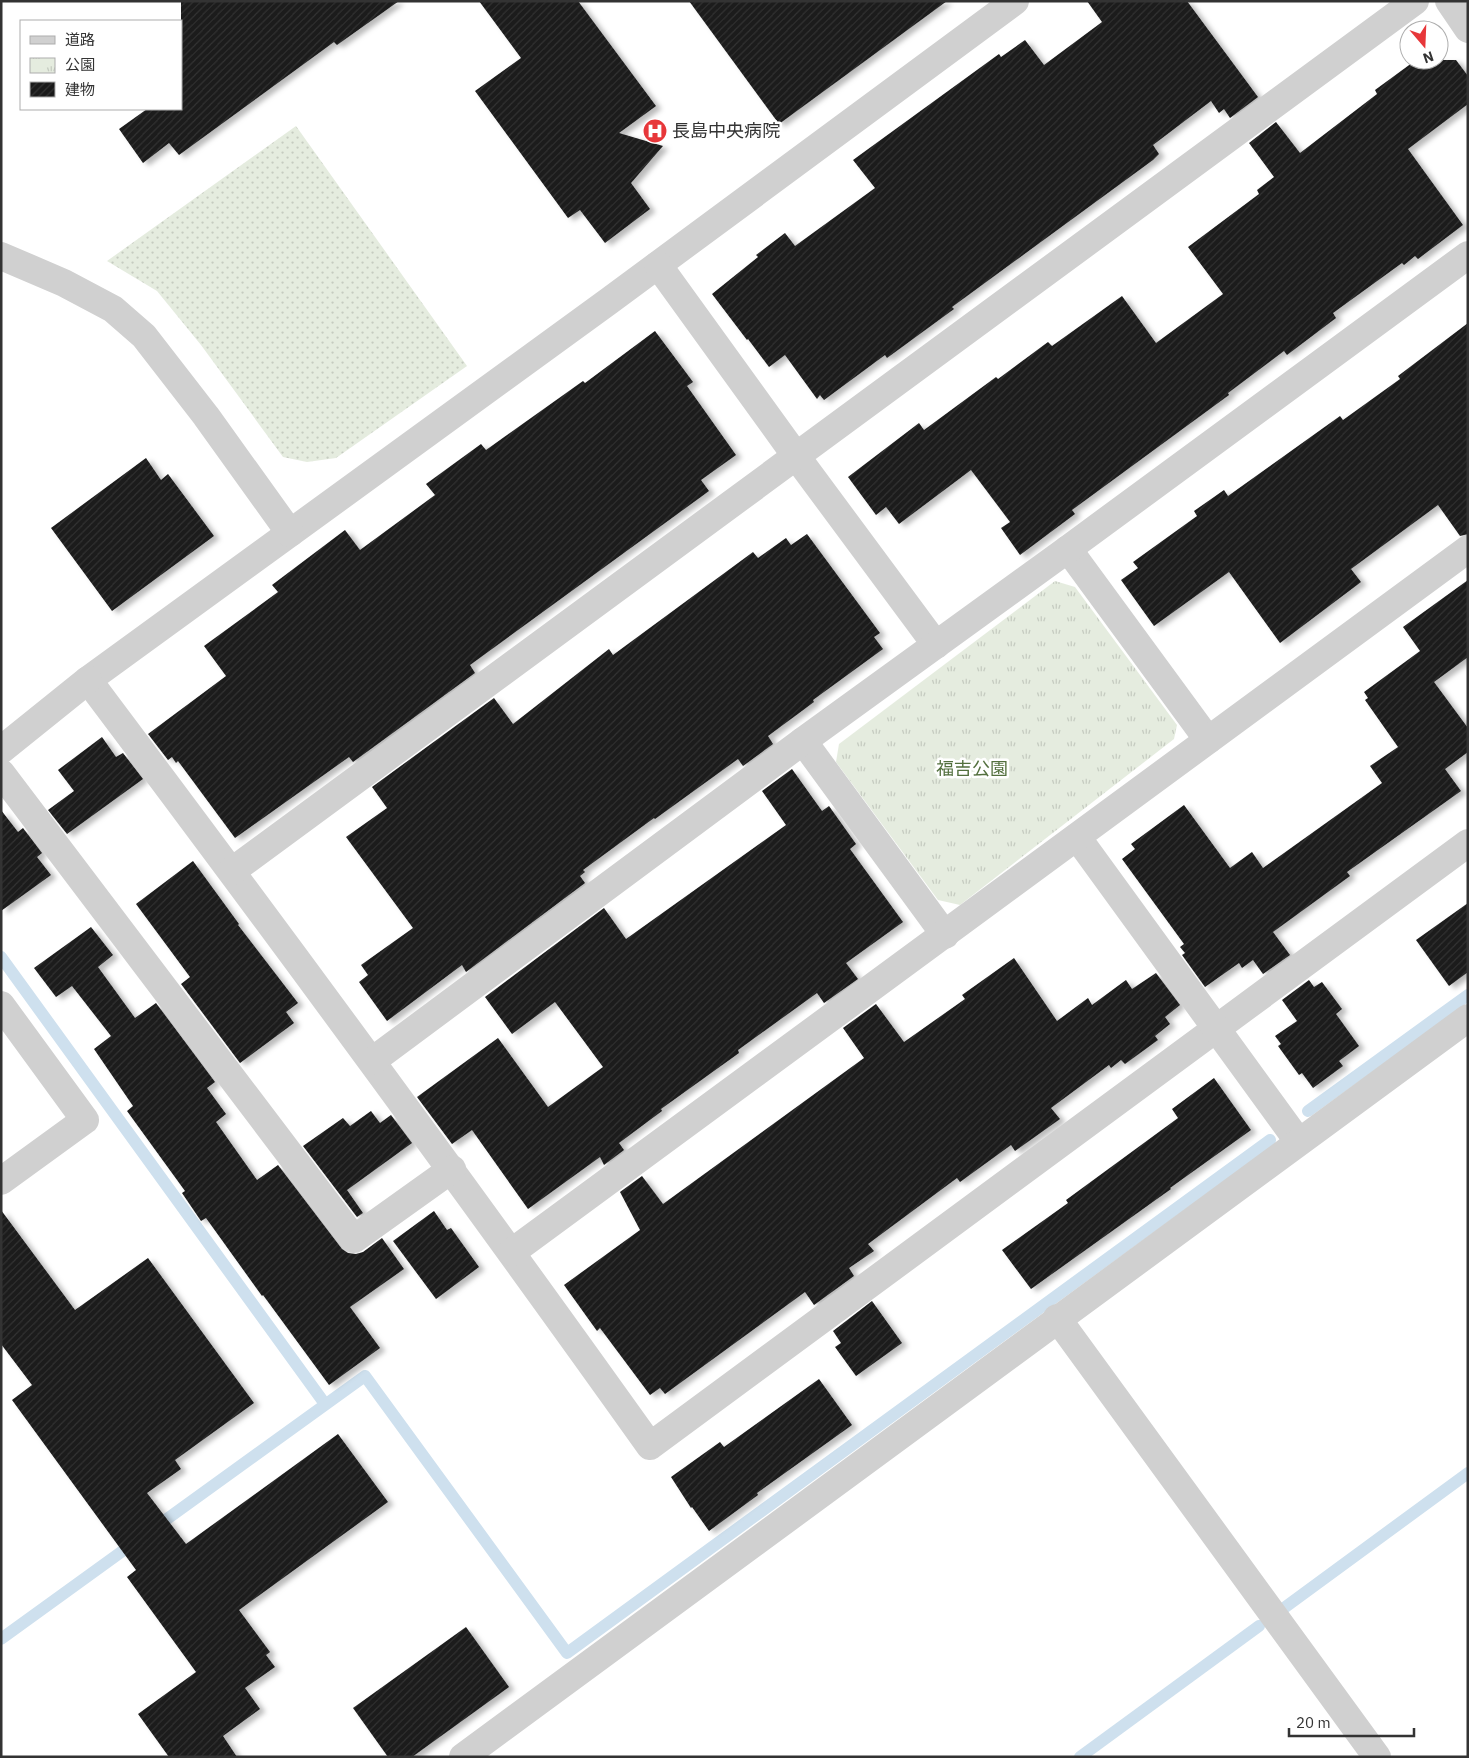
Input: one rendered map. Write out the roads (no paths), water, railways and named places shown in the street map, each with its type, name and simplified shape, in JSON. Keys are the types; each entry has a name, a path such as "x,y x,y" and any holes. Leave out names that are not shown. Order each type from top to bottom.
{"street":[{"path":"232,871 1415,1"},
{"path":"1449,1 1468,29"},
{"path":"1,750 88,680 658,265 998,6"},
{"path":"1,256 64,284 113,309 144,336 206,416 290,533"},
{"path":"372,1061 803,741 1468,256"},
{"path":"658,265 936,645"},
{"path":"512,1252 1468,548"},
{"path":"1068,549 1208,740"},
{"path":"88,680 232,871 452,1170 650,1446 1468,843"},
{"path":"803,741 945,935"},
{"path":"1,773 354,1239 452,1170"},
{"path":"1077,837 1298,1141"},
{"path":"1,1005 86,1120 1,1181"},
{"path":"463,1757 1298,1141 1468,1018"},
{"path":"1058,1318 1377,1757"}],"waterway":[{"path":"1,957 325,1404"},
{"path":"1308,1111 1468,995"},
{"path":"153,1529 365,1376 567,1653 1270,1140"},
{"path":"1284,1608 1468,1473"},
{"path":"1,1639 135,1542"},
{"path":"1080,1757 1259,1626"}],"place":[{"name":"長島中央病院","path":"655,131"}],"park label":[{"name":"福吉公園","path":"972,769"}]}
